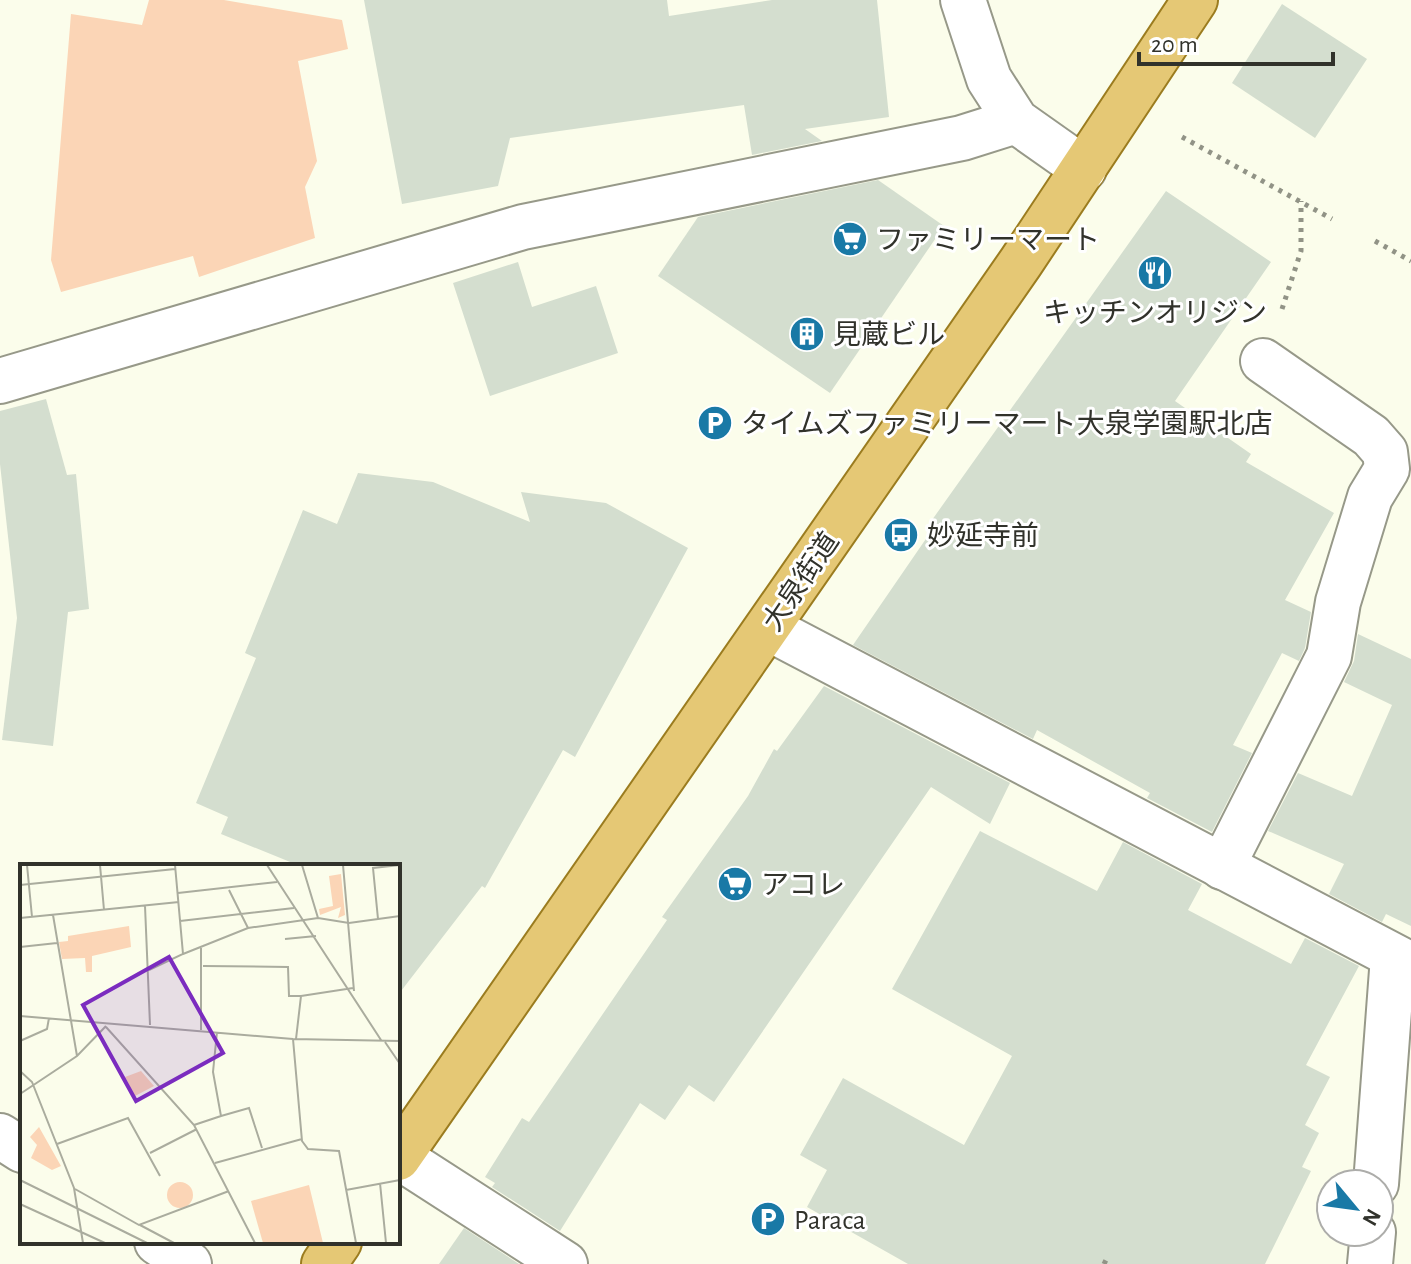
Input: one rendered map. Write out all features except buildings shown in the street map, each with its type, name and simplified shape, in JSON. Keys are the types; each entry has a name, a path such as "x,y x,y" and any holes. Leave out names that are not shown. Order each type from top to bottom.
{"main road":[{"name":"大泉街道","path":"400,1155 1084,169 1195,0"},
{"path":"324,1264 338,1244"}],"street":[{"path":"963,0 989,79 1016,121 1084,169"},
{"path":"0,381 523,227 962,138 1016,121"},
{"path":"1222,867 1329,656 1338,602 1370,497 1387,469 1385,452 1371,436 1263,361"},
{"path":"768,628 1402,961 1378,1168"},
{"path":"0,1136 20,1149"},
{"path":"400,1159 565,1264"},
{"path":"160,1244 189,1264"}],"path":[{"path":"1182,137 1332,219"},
{"path":"1301,201 1301,251 1278,320 1283,349 1303,388"},
{"path":"1375,241 1411,261"}],"shaded area":[{"path":"149,0 224,0 342,20 348,49 298,61 317,161 305,187 315,238 199,277 193,256 61,292 51,260 71,14 142,25"}],"place":[{"name":"ファミリーマート","path":"850,239"},
{"name":"キッチンオリジン","path":"1155,273"},
{"name":"見蔵ビル","path":"807,334"},
{"name":"タイムズファミリーマート大泉学園駅北店","path":"715,423"},
{"name":"妙延寺前","path":"901,535"},
{"name":"アコレ","path":"735,884"},
{"name":"Paraca","path":"768,1219"}]}
